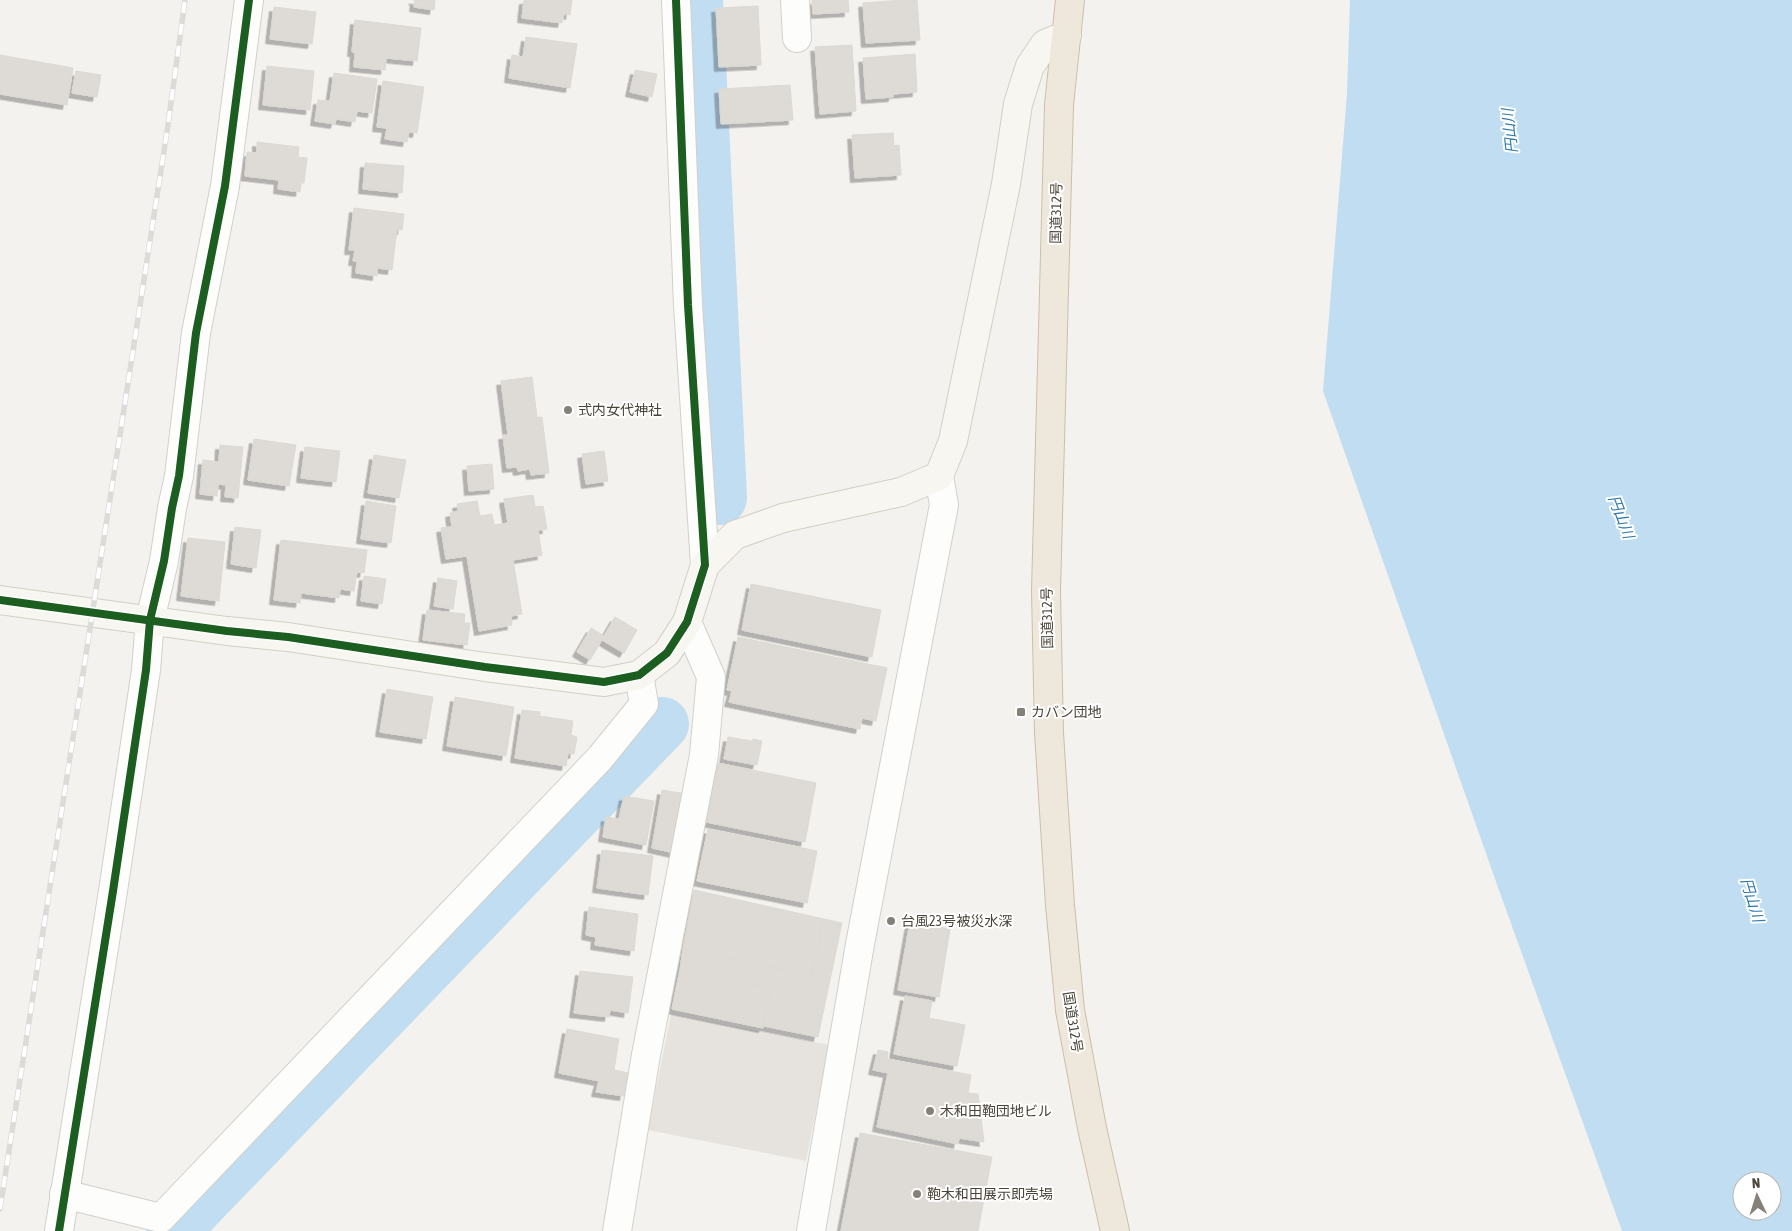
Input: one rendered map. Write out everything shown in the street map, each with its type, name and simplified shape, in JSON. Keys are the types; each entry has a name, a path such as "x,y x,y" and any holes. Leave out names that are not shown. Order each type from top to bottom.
{"highway":[{"name":"国道312号","path":"1070,0 1059,105 1046,591 1049,733 1060,905 1070,1010 1092,1128 1116,1231"}],"street":[{"path":"59,1231 146,670 150,620 164,561 179,476 196,333 226,186 249,0"},
{"path":"0,600 227,631 288,637 485,667 604,682 639,675 667,653 687,622 705,565 688,305 676,0"},
{"path":"795,0 797,38"},
{"path":"811,1231 862,935 944,505 938,476 953,441 1006,184 1018,104 1030,66 1045,44 1067,35"},
{"path":"705,565 735,535 783,518 900,492 938,476"},
{"path":"617,1231 646,1055 704,755 711,677 687,622"},
{"path":"64,1194 156,1224 600,758 644,704 639,675"}],"shaded area":[{"path":"671,1014 829,1045 806,1161 648,1130"}],"water":[{"name":"円山川","path":"1350,0 1792,0 1792,1231 1622,1231 1500,893 1323,391 1347,94"}],"building":[{"path":"415,0 435,0 434,10 414,7"},
{"path":"524,0 572,0 570,15 564,14 562,23 522,18"},
{"path":"812,0 848,0 849,12 813,14"},
{"path":"917,0 920,40 866,43 863,3"},
{"path":"758,6 761,65 719,67 716,8"},
{"path":"274,7 316,12 312,44 270,39"},
{"path":"355,20 421,28 417,61 386,58 385,70 354,67 355,52 352,52"},
{"path":"526,37 577,44 570,88 509,78 512,55 523,57"},
{"path":"852,45 856,111 820,114 815,47"},
{"path":"915,54 917,92 893,94 893,97 866,99 863,58"},
{"path":"0,55 73,68 67,105 0,94"},
{"path":"267,66 314,71 310,110 263,105"},
{"path":"635,70 657,74 652,97 630,92"},
{"path":"76,71 101,75 97,97 72,93"},
{"path":"334,73 377,79 372,113 357,111 355,122 336,119 335,124 315,121 318,100 330,101"},
{"path":"383,81 424,87 417,133 409,132 407,142 385,139 387,128 377,127"},
{"path":"790,85 793,120 721,124 719,89"},
{"path":"893,133 894,146 899,145 901,175 855,178 852,135"},
{"path":"257,142 299,147 298,157 307,158 304,183 301,183 300,192 278,189 279,180 245,176 247,152 257,153"},
{"path":"365,163 404,166 402,193 363,189"},
{"path":"354,208 404,214 402,230 397,229 392,270 377,268 377,276 356,273 357,261 353,261 355,250 349,250"},
{"path":"532,377 537,417 542,417 549,473 531,475 530,469 518,471 517,467 507,468 503,435 508,435 501,381"},
{"path":"254,439 296,445 289,486 248,480"},
{"path":"220,445 243,447 238,498 225,497 226,485 218,484 217,496 200,494 203,460 219,462"},
{"path":"305,447 340,451 336,482 301,478"},
{"path":"604,451 608,481 586,484 582,454"},
{"path":"374,455 406,460 399,498 368,493"},
{"path":"492,464 494,489 469,491 467,466"},
{"path":"533,495 535,507 543,506 547,529 538,530 542,555 513,560 522,614 511,616 512,625 479,631 467,556 446,559 441,528 452,527 450,513 458,511 457,504 477,501 480,516 492,514 494,525 508,523 504,499"},
{"path":"366,501 396,506 391,543 361,539"},
{"path":"235,527 261,530 256,568 231,564"},
{"path":"188,538 225,542 219,601 181,596"},
{"path":"281,540 367,550 364,573 357,572 354,591 340,589 339,598 301,593 300,603 274,600"},
{"path":"364,576 386,579 382,604 361,601"},
{"path":"438,578 457,581 453,609 434,606"},
{"path":"751,584 881,610 872,657 742,630"},
{"path":"427,610 465,614 464,623 470,623 467,645 423,640"},
{"path":"615,617 637,630 624,653 602,640 590,660 577,652 591,628 604,636"},
{"path":"738,637 887,668 876,721 862,718 860,729 729,702 732,691 727,690"},
{"path":"387,689 433,697 426,739 380,732"},
{"path":"455,697 514,707 506,756 447,746"},
{"path":"522,710 540,712 540,716 573,721 571,735 577,737 574,754 568,753 566,766 515,758"},
{"path":"728,737 762,741 757,765 724,759"},
{"path":"718,763 816,783 805,842 706,822"},
{"path":"662,790 686,794 675,853 652,848"},
{"path":"624,796 654,801 646,845 603,837 606,817 619,819"},
{"path":"708,829 817,851 807,903 697,881"},
{"path":"602,850 653,856 648,895 597,888"},
{"path":"694,890 824,919 812,975 683,949"},
{"path":"589,907 638,914 634,951 595,945 596,937 586,935"},
{"path":"824,919 842,923 818,1037 764,1026 771,988 680,970 683,949 812,975"},
{"path":"910,922 950,929 939,997 898,990"},
{"path":"680,970 771,988 763,1028 672,1009"},
{"path":"580,971 633,977 628,1013 610,1010 609,1017 574,1013"},
{"path":"905,996 932,1001 929,1018 965,1025 957,1066 894,1054"},
{"path":"567,1029 619,1039 614,1070 628,1073 624,1096 596,1092 599,1081 559,1073"},
{"name":"木和田鞄団地ビル","path":"878,1050 888,1052 887,1059 971,1075 968,1093 978,1094 984,1142 959,1138 958,1144 877,1127 888,1073 873,1070"},
{"name":"鞄木和田展示即売場","path":"860,1133 992,1157 978,1231 841,1231"}],"waterway":[{"path":"696,0 720,498"},
{"path":"173,1231 662,724"}],"railway":[{"path":"0,1209 168,125 185,0"}],"cycle path":[{"path":"59,1231 146,670 150,620 164,561 179,476 196,333 225,186 249,0"},
{"path":"0,600 227,631 288,637 485,667 604,682 639,675 667,653 687,622 705,565 688,305 676,0"}],"place":[{"name":"式内女代神社","path":"568,410"},
{"name":"カバン団地","path":"1021,712"},
{"name":"台風23号被災水深","path":"891,921"},
{"name":"木和田鞄団地ビル","path":"930,1111"},
{"name":"鞄木和田展示即売場","path":"917,1194"}]}
